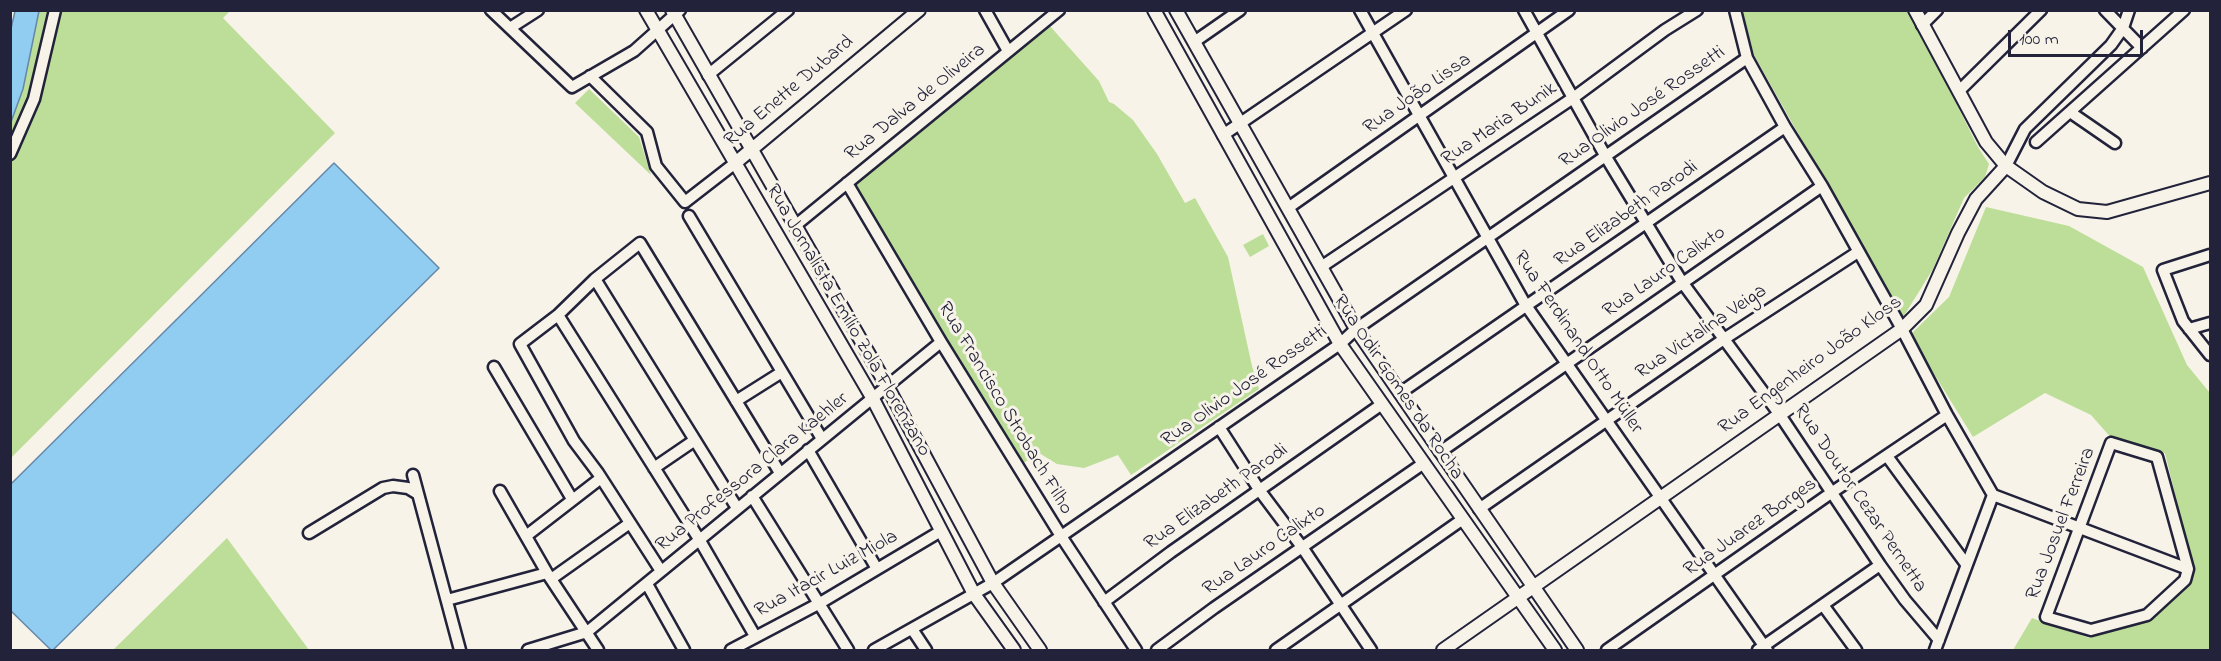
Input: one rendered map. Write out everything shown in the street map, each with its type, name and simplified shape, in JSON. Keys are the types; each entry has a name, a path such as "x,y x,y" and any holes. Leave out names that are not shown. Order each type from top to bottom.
{"street":[{"path":"10,154 34,99 55,10"},
{"path":"491,10 572,87 634,51 676,12"},
{"path":"510,28 538,10"},
{"name":"Rua Jornalista Emílio Zola Florenzano","path":"646,10 873,399 974,594 1014,651"},
{"path":"708,75 788,10"},
{"path":"985,10 1008,51"},
{"name":"Rua Dalva de Oliveira","path":"796,225 1059,10"},
{"name":"Rua Odir Gomes da Rocha","path":"1154,10 1340,344 1555,651"},
{"name":"Rua Odir Gomes da Rocha","path":"1176,10 1356,330 1577,651"},
{"path":"1194,42 1240,10"},
{"name":"Rua Ferdinand Otto Müller","path":"1360,10 1527,306 1661,497 1763,649"},
{"path":"1223,135 1406,10"},
{"name":"Rua Doutor Cezar Pernetta","path":"1524,10 1606,157 1682,282 1780,415 1880,565 1937,645"},
{"name":"Rua João Lissa","path":"1288,208 1569,10"},
{"name":"Rua Maria Bunik","path":"1321,267 1573,98 1665,30 1697,10"},
{"path":"1735,10 1747,58 1785,127 1822,186 1993,495 2188,569"},
{"path":"1915,10 1986,142 2006,166 2043,192 2078,209 2107,212 2211,183"},
{"path":"1922,25 1937,10"},
{"path":"1959,91 2041,10"},
{"path":"2105,10 2142,48"},
{"name":"Rua Engenheiro João Kloss","path":"1447,650 1533,587 1902,329 1926,305 1976,199 2006,166 2025,129 2111,45 2123,28 2129,10"},
{"path":"2036,142 2184,10"},
{"name":"Rua Jornalista Emílio Zola Florenzano","path":"676,12 708,75 887,387 993,583 1040,651"},
{"name":"Rua Enette Dubard","path":"591,76 647,132 656,166 685,202 734,164 911,13"},
{"name":"Rua Olivio José Rossetti","path":"874,651 993,583 1340,344 1356,330 1488,237 1747,58"},
{"path":"2070,112 2115,143"},
{"name":"Rua Elizabeth Parodi","path":"1400,393 1785,127"},
{"name":"Rua Francisco Strobach Filho","path":"847,183 941,342 1061,536 1136,651"},
{"name":"Rua Lauro Calixto","path":"1440,452 1822,186"},
{"path":"689,216 822,439"},
{"path":"661,571 601,478 574,441 520,344 558,315 595,279 640,243 780,473"},
{"name":"Rua Victalina Veiga","path":"1479,509 1724,339 1858,252"},
{"path":"2210,254 2163,270 2183,321 2211,355"},
{"path":"595,279 737,508"},
{"path":"558,315 699,539 755,636"},
{"path":"2189,329 2211,323"},
{"name":"Rua Professora Clara Kaehler","path":"587,632 941,342"},
{"path":"494,367 572,499"},
{"path":"736,401 782,372"},
{"name":"Rua Elizabeth Parodi","path":"1104,602 1171,552 1382,404"},
{"name":"Rua Juarez Borges","path":"1607,651 1831,493 1947,415"},
{"path":"1219,427 1260,491 1302,548 1371,651"},
{"path":"654,468 695,440"},
{"name":"Rua Josuel Ferreira","path":"2111,443 2157,458 2188,569 2185,580 2147,615 2091,630 2046,617 2079,529 2111,443"},
{"path":"808,450 877,569"},
{"path":"1887,456 1966,564"},
{"name":"Rua Lauro Calixto","path":"1157,651 1214,608 1424,463"},
{"path":"412,475 460,651"},
{"path":"526,536 601,478"},
{"path":"309,533 383,488 393,486 408,488 418,494"},
{"path":"500,490 549,576 587,632 597,651"},
{"path":"1937,645 1993,495"},
{"path":"752,496 848,651"},
{"path":"1276,651 1463,519"},
{"path":"447,600 549,576 630,523"},
{"name":"Rua Itacir Luiz Miola","path":"731,651 755,636 820,603 941,531"},
{"path":"1763,649 1880,565"},
{"path":"647,584 684,651"},
{"path":"1823,605 1856,651"},
{"path":"912,629 926,651"},
{"path":"528,651 587,632"}],"green space":[{"path":"231,10 223,18 335,133 11,458 10,123 23,89 39,11"},
{"path":"1742,11 1910,11 1978,147 1989,164 1985,177 1964,198 1933,269 1902,319 1754,55"},
{"path":"1049,25 1099,81 1109,102 1133,120 1157,154 1185,203 1195,198 1228,257 1259,389 1131,475 1118,455 1084,468 1057,464 1039,453 1022,464 851,180 920,133"},
{"path":"589,89 639,137 651,175 575,103"},
{"path":"1986,207 2069,226 2143,267 2187,365 2210,393 2210,650 2013,650 2032,618 2089,638 2152,620 2194,573 2165,453 2113,440 2091,415 2045,393 1973,437 1910,335 1949,297"},
{"path":"1263,234 1269,246 1250,257 1243,245"},
{"path":"227,538 309,650 113,650"}],"water":[{"path":"15,11 39,11 23,89 11,122 10,33"},
{"path":"334,163 439,268 51,650 11,611 11,484"}]}
